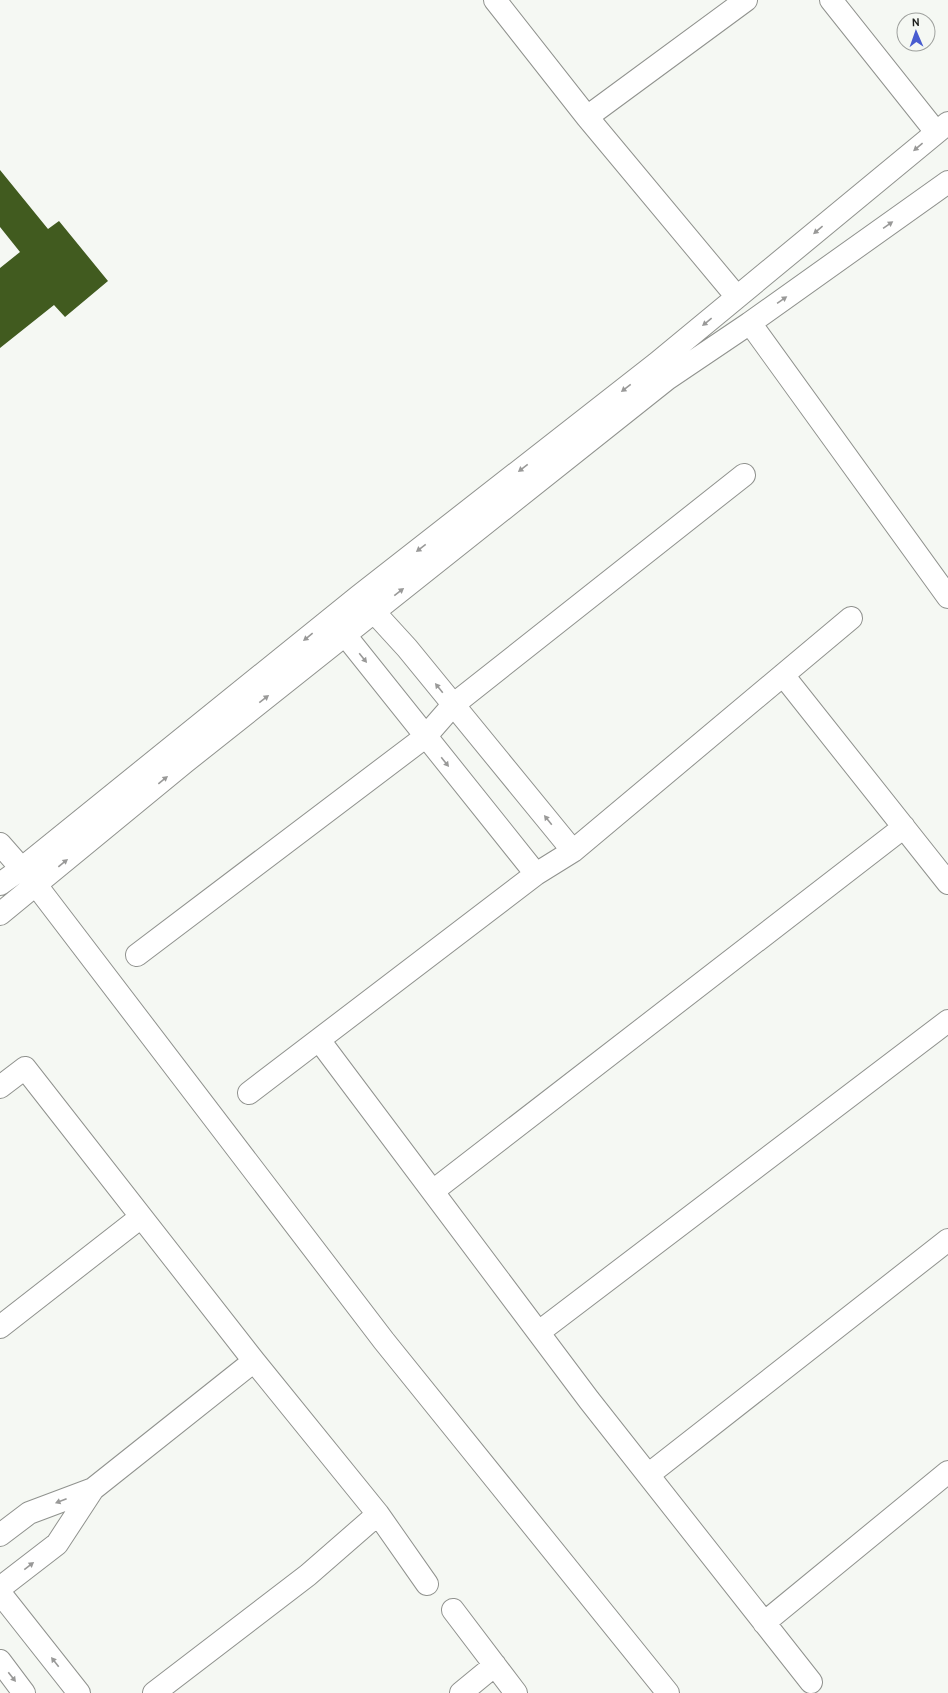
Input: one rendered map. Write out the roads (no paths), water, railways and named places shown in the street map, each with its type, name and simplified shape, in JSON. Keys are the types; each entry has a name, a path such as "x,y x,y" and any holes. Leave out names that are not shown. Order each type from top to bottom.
{"street":[{"path":"495,0 587,117 737,297"},
{"path":"587,117 746,0"},
{"path":"0,914 185,762 374,612 662,371 737,297 942,127 831,0"},
{"path":"0,884 21,869 359,596 662,371 750,323 948,182"},
{"path":"750,323 948,597"},
{"path":"137,955 425,737 453,705 744,475"},
{"path":"359,596 453,705 573,850"},
{"path":"332,618 425,737 536,874"},
{"path":"249,1093 536,874 573,850 850,618"},
{"path":"783,675 948,883"},
{"path":"433,1191 904,827"},
{"path":"0,844 36,885 384,1341 668,1693"},
{"path":"539,1332 948,1021"},
{"path":"319,1040 648,1475 811,1682"},
{"path":"0,1087 25,1068 254,1361 378,1514 427,1584"},
{"path":"0,1327 141,1217"},
{"path":"648,1475 948,1240"},
{"path":"0,1535 29,1513 93,1489 254,1361"},
{"path":"764,1623 948,1472"},
{"path":"0,1588 57,1544 93,1489"},
{"path":"154,1693 308,1575 378,1514"},
{"path":"0,1593 79,1693"},
{"path":"453,1610 516,1693"},
{"path":"0,1661 24,1693"},
{"path":"461,1693 495,1665"}]}
